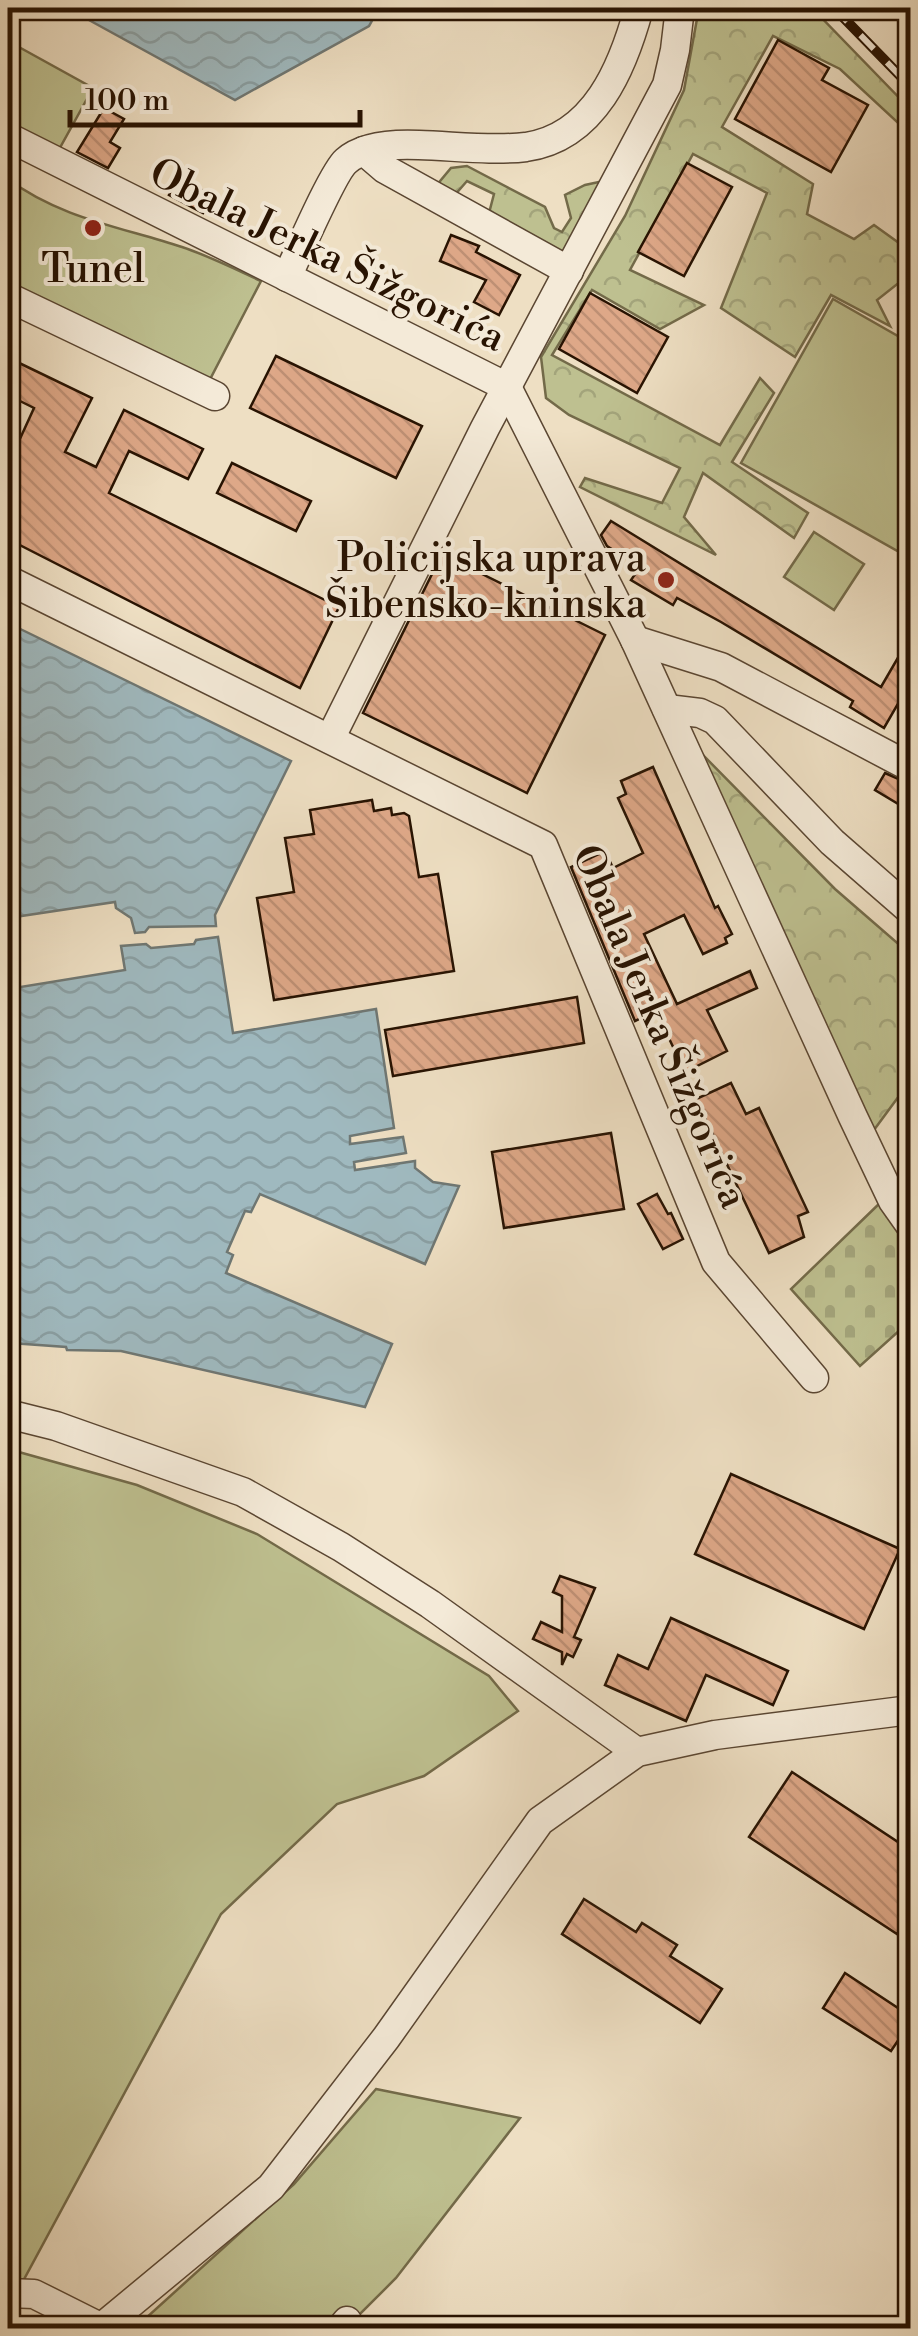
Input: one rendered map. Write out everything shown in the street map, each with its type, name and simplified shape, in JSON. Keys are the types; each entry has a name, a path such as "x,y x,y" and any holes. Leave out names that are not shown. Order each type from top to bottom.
{"street":[{"path":"287,276 344,162 364,151 402,144 527,147 564,136 590,116 609,84 630,40 639,8"},
{"path":"330,740 507,387 666,85 680,8"},
{"name":"Obala Jerka Šižgorića","path":"8,138 507,387"},
{"path":"364,151 385,170 568,271"},
{"path":"8,160 53,162"},
{"path":"8,298 215,396"},
{"path":"507,387 635,640 853,1117 893,1201 910,1225"},
{"name":"Obala Jerka Šižgorića","path":"8,580 544,845 716,1262 814,1378"},
{"path":"635,640 720,667 910,766"},
{"path":"667,709 700,713 715,720 832,842 910,910"},
{"path":"8,1414 56,1426 244,1492 342,1547 430,1604 637,1752"},
{"path":"8,2294 34,2294 101,2328 271,2187 386,2038 540,1821 637,1752 715,1735 910,1710"}],"green space":[{"path":"699,8 812,8 910,109 910,134 840,69 773,36 722,127 813,184 807,214 854,239 874,225 910,251 910,274 877,300 890,326 831,295 795,357 721,308 767,193 693,154 630,270 704,305 660,329 592,290 552,355 720,445 760,378 774,393 732,462 808,513 794,538 703,473 684,517 716,555 580,487 585,478 662,503 680,468 569,415 546,398 541,357 625,216 684,90"},
{"path":"8,41 93,88 57,153 8,127"},
{"path":"467,166 545,207 554,228 562,232 571,218 565,195 608,180 562,261 488,217 494,194 467,181 453,197 436,186 451,168"},
{"path":"8,179 70,212 192,251 261,281 206,387 8,290"},
{"path":"833,299 910,343 910,558 741,463"},
{"path":"814,532 864,564 834,610 784,577"},
{"path":"697,749 835,889 910,954 910,1081 871,1134"},
{"path":"881,1202 910,1241 910,1321 860,1366 791,1289"},
{"path":"8,1449 137,1485 257,1534 489,1676 518,1711 424,1776 337,1804 221,1914 8,2309"},
{"path":"376,2089 520,2118 396,2278 357,2317 342,2309 326,2328 135,2328 294,2184"}],"water":[{"path":"67,8 379,8 369,26 235,100"},
{"path":"8,623 291,761 215,915 216,926 149,927 145,932 135,933 131,918 116,908 115,902 8,918"},
{"path":"218,937 233,1033 376,1009 394,1128 350,1136 350,1144 403,1137 406,1153 354,1162 355,1170 415,1161 415,1168 433,1182 459,1186 425,1264 260,1194 251,1212 245,1211 227,1252 233,1255 226,1273 392,1344 365,1407 121,1351 67,1350 8,1340 8,989 125,970 121,946 146,944 151,948 194,944 196,940"}],"building":[{"path":"778,40 829,68 822,80 868,105 831,172 735,119"},
{"path":"104,108 124,119 110,142 120,148 108,168 77,152"},
{"path":"687,163 732,187 684,276 638,252"},
{"path":"178,178 212,195 203,213 169,195"},
{"path":"451,235 479,246 476,252 520,275 499,315 474,302 486,280 440,261"},
{"path":"590,293 668,337 637,393 559,349"},
{"path":"276,356 422,426 396,478 250,408"},
{"path":"13,360 92,398 65,452 96,467 124,410 203,449 188,479 129,451 109,493 339,607 300,688 8,539 8,465 34,408 8,395 8,371"},
{"path":"232,463 311,501 296,531 217,493"},
{"path":"611,521 881,687 910,637 910,683 884,728 850,707 853,701 721,622 677,598 673,605 631,580 640,567 607,546 601,535"},
{"path":"442,554 605,635 527,793 363,713"},
{"path":"653,767 715,908 718,906 732,934 725,938 727,943 703,954 684,915 644,934 677,1004 750,971 757,988 707,1010 727,1051 685,1072 656,1011 635,1021 571,867 605,851 613,868 643,853 618,798 626,794 621,781"},
{"path":"885,773 910,784 910,811 875,790"},
{"path":"372,800 374,811 391,808 392,815 409,816 419,877 438,874 454,971 274,1000 257,898 294,892 285,838 314,834 310,810"},
{"path":"577,997 584,1043 393,1076 385,1030"},
{"path":"731,1083 746,1114 759,1108 808,1212 798,1216 804,1237 769,1253 696,1099"},
{"path":"611,1133 624,1209 504,1228 492,1152"},
{"path":"657,1194 683,1239 663,1249 638,1204"},
{"path":"731,1474 900,1549 864,1629 695,1554"},
{"path":"560,1576 595,1588 574,1637 581,1640 573,1657 567,1654 562,1665 562,1652 533,1639 541,1622 562,1632 562,1596 553,1592"},
{"path":"671,1618 788,1671 773,1705 706,1675 686,1721 605,1685 618,1655 648,1669"},
{"path":"792,1772 910,1850 910,1915 897,1934 749,1837"},
{"path":"584,1899 636,1932 642,1923 677,1945 670,1956 722,1989 700,2023 562,1934"},
{"path":"845,1973 910,2016 910,2042 901,2036 891,2051 823,2008"}],"railway":[{"path":"834,8 910,86"}],"place":[{"name":"Tunel","path":"93,228"},
{"name":"Policijska uprava Šibensko-kninska","path":"666,580"}]}
